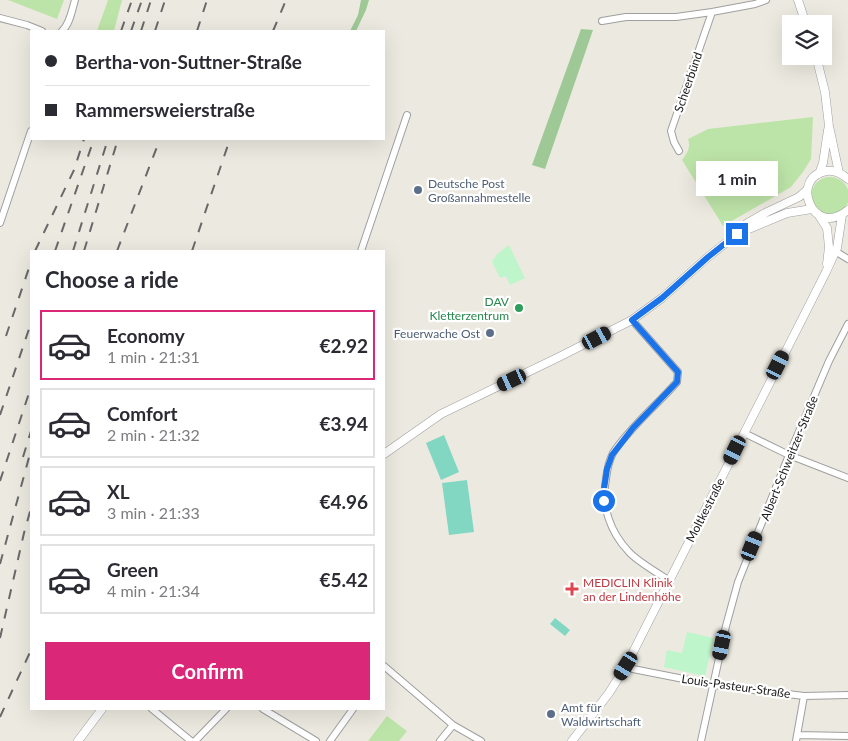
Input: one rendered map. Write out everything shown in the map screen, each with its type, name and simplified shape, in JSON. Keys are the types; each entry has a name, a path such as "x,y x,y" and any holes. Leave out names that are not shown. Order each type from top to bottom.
{"street":[{"path":"64,30 75,0"},
{"path":"602,21 626,18 676,17 755,4 766,0"},
{"path":"798,0 803,15"},
{"name":"Scheerbünd","path":"679,151 671,131 712,12"},
{"path":"0,18 40,30"},
{"path":"818,65 825,92 838,173"},
{"path":"361,250 407,115"},
{"path":"385,453 441,414 632,320 662,298 737,234 746,224 799,197 807,190 811,181 818,174 822,163 829,126"},
{"path":"0,223 30,134"},
{"path":"818,174 828,171 838,173 848,179"},
{"name":"Moltkestraße","path":"807,190 807,200 827,228 829,247 826,272"},
{"path":"737,234 787,213 815,212 830,218 845,212"},
{"name":"Moltkestraße","path":"572,741 626,666 670,581 836,251 845,212"},
{"path":"836,251 848,259"},
{"path":"632,320 678,372 677,382 633,428 612,455 607,469 604,501 606,513 612,526 618,538 630,553 670,581"},
{"name":"Albert-Schweitzer-Straße","path":"701,741 726,626 738,582 829,360 848,324"},
{"path":"744,433 789,455 848,478"},
{"name":"Louis-Pasteur-Straße","path":"626,666 714,685 804,696 848,695"},
{"path":"385,667 453,725 481,741"},
{"path":"385,676 389,671"},
{"path":"804,696 797,738 848,736"},
{"path":"78,741 101,710"},
{"path":"153,710 191,741"},
{"path":"195,741 225,710"},
{"path":"265,710 316,741"},
{"path":"330,741 352,710"},
{"path":"440,741 453,725"}],"green space":[{"path":"8,0 64,0 57,19"},
{"path":"108,0 122,0 114,30 97,30"},
{"path":"361,0 369,0 356,30 350,30 358,15"},
{"path":"581,29 593,30 545,169 532,165"},
{"path":"813,117 811,159 791,187 723,226 682,160 689,148 688,139 708,129"},
{"path":"830,177 844,182 849,196 844,210 830,215 816,210 811,196 816,182"},
{"path":"509,245 525,278 510,285 506,276 500,278 492,262 497,254"},
{"path":"687,632 714,638 705,676 664,667 667,650 682,653"},
{"path":"387,716 407,731 399,741 368,741"}],"shaded area":[{"path":"444,435 459,472 441,480 426,443"},
{"path":"467,480 474,532 449,535 442,483"},
{"path":"555,618 570,630 565,636 550,624"}],"railway":[{"path":"121,30 132,0"},
{"path":"131,30 142,0"},
{"path":"141,30 151,0"},
{"path":"155,30 165,0"},
{"path":"197,30 207,0"},
{"path":"273,30 286,0"},
{"path":"35,250 74,170 84,140"},
{"path":"55,250 94,140"},
{"path":"73,250 108,140"},
{"path":"84,250 118,140"},
{"path":"117,250 160,140"},
{"path":"192,250 230,140"},
{"path":"6,336 30,265"},
{"path":"0,415 30,326"},
{"path":"0,481 30,390"},
{"path":"23,457 30,434"},
{"path":"0,564 30,454"},
{"path":"0,638 30,512"},
{"path":"0,717 30,652"}],"place":[{"name":"Deutsche Post Großannahmestelle","path":"418,190"},
{"name":"DAV Kletterzentrum","path":"519,308"},
{"name":"Feuerwache Ost","path":"490,333"},
{"name":"MEDICLIN Klinik an der Lindenhöhe","path":"572,589"},
{"name":"Amt für Waldwirtschaft","path":"551,714"}],"route":[{"path":"604,501 607,469 612,455 633,428 664,398 677,382 678,372 632,320 662,298 737,234"}]}
